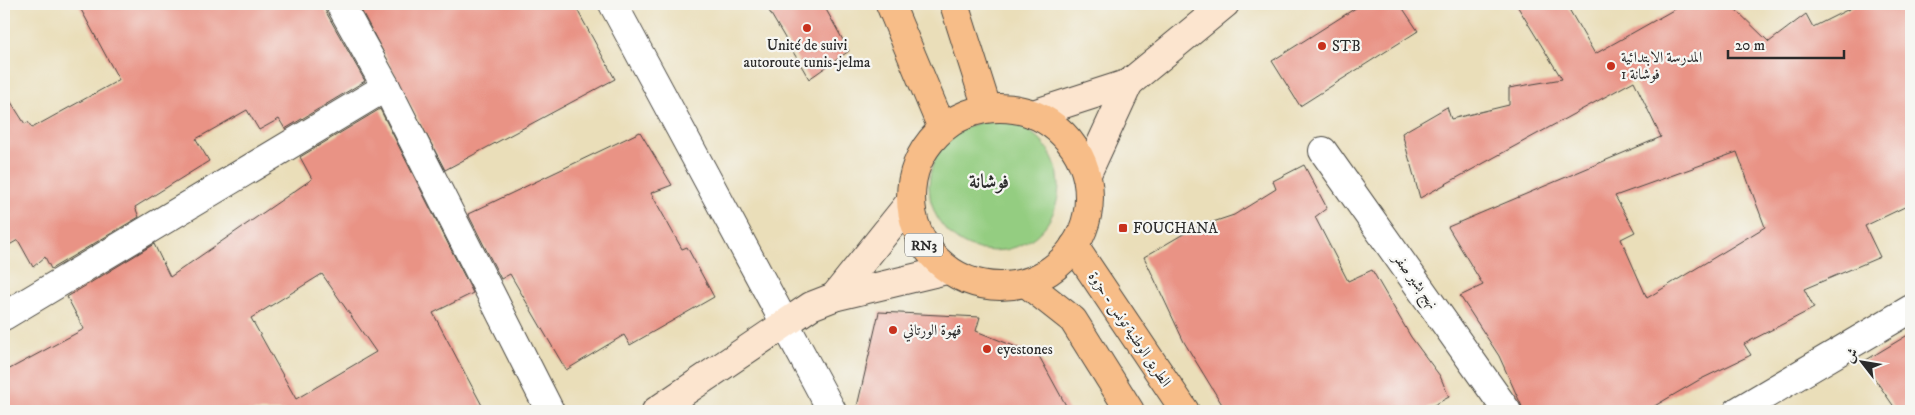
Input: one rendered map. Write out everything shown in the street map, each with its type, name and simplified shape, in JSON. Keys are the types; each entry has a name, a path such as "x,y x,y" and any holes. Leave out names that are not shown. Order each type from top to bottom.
{"main road":[{"path":"890,4 942,128"},
{"path":"954,4 987,108"},
{"path":"1033,114 1128,82 1225,4"},
{"path":"1087,174 1128,82"},
{"name":"RN3","path":"987,108 1010,108 1033,114 1057,128 1075,149 1087,174 1088,211 1083,230 1074,246 1054,269 1026,283 999,287 971,283 947,270 928,252 915,228 910,202 913,175 924,149 942,128 963,115 987,108"},
{"path":"834,297 910,202"},
{"name":"الطريق الوطنية تونس - حزوة","path":"1074,246 1185,411"},
{"path":"656,411 811,306 834,297 947,270"},
{"path":"1026,283 1072,320 1130,411"}],"street":[{"path":"340,4 386,87 550,411"},
{"path":"613,4 832,411"},
{"path":"4,316 386,87"},
{"name":"نهج بشير صفر","path":"1322,151 1508,411"},
{"path":"1738,411 1911,309"}],"green space":[{"path":"994,121 1007,122 1019,126 1040,140 1054,161 1058,173 1058,199 1054,211 1040,232 1019,246 1007,250 994,251 981,250 969,246 948,232 934,211 930,199 929,186 930,173 934,161 948,140 969,126 981,122"}],"building":[{"path":"78,4 324,4 326,12 365,81 285,129 279,119 259,130 247,110 196,139 209,161 135,207 139,217 51,269 45,257 33,267 18,240 4,248 4,91 25,124 28,122 32,128 119,80"},
{"path":"358,4 574,4 615,79 445,170"},
{"name":"Unité de suivi autoroute tunis-jelma","path":"765,4 823,4 849,51 809,79"},
{"path":"1362,4 1400,4 1418,31 1300,106 1272,61"},
{"path":"1516,4 1566,4 1595,54 1684,4 1730,4 1769,42 1806,14 1813,27 1859,4 1906,4 1911,25 1911,204 1865,226 1880,257 1804,289 1814,308 1744,344 1751,355 1699,380 1646,411 1524,411 1499,356 1460,296 1483,285 1448,227 1661,137 1634,81 1420,198 1402,133 1447,107 1451,119 1509,105 1509,88 1562,79","holes":["1737,152 1765,227 1647,298 1621,239 1635,232 1615,196"]},
{"path":"380,109 473,293 433,313 485,411 4,411 4,372 84,329 67,297 154,244 170,277 312,179 300,157","holes":["322,274 376,352 296,399 251,318"]},
{"path":"640,132 672,185 651,193 682,249 687,247 714,297 630,345 624,335 566,370 510,274 501,279 468,214"},
{"path":"1304,165 1327,208 1315,217 1348,281 1372,270 1411,337 1440,376 1449,397 1423,411 1226,411 1184,342 1144,257 1192,229 1234,215 1276,189 1273,181"},
{"path":"879,312 980,317 976,331 1039,356 1069,411 856,411"},
{"path":"1911,333 1911,411 1897,411 1863,362"}],"place":[{"name":"Unité de suivi autoroute tunis-jelma","path":"807,28"},
{"name":"STB","path":"1322,46"},
{"name":"المدرسة الابتدائية فوشانة 1","path":"1611,66"},
{"name":"FOUCHANA","path":"1123,228"},
{"name":"قهوة الورتاني","path":"893,330"},
{"name":"eyestones","path":"987,349"}],"district":[{"name":"فوشانة","path":"989,181"}]}
